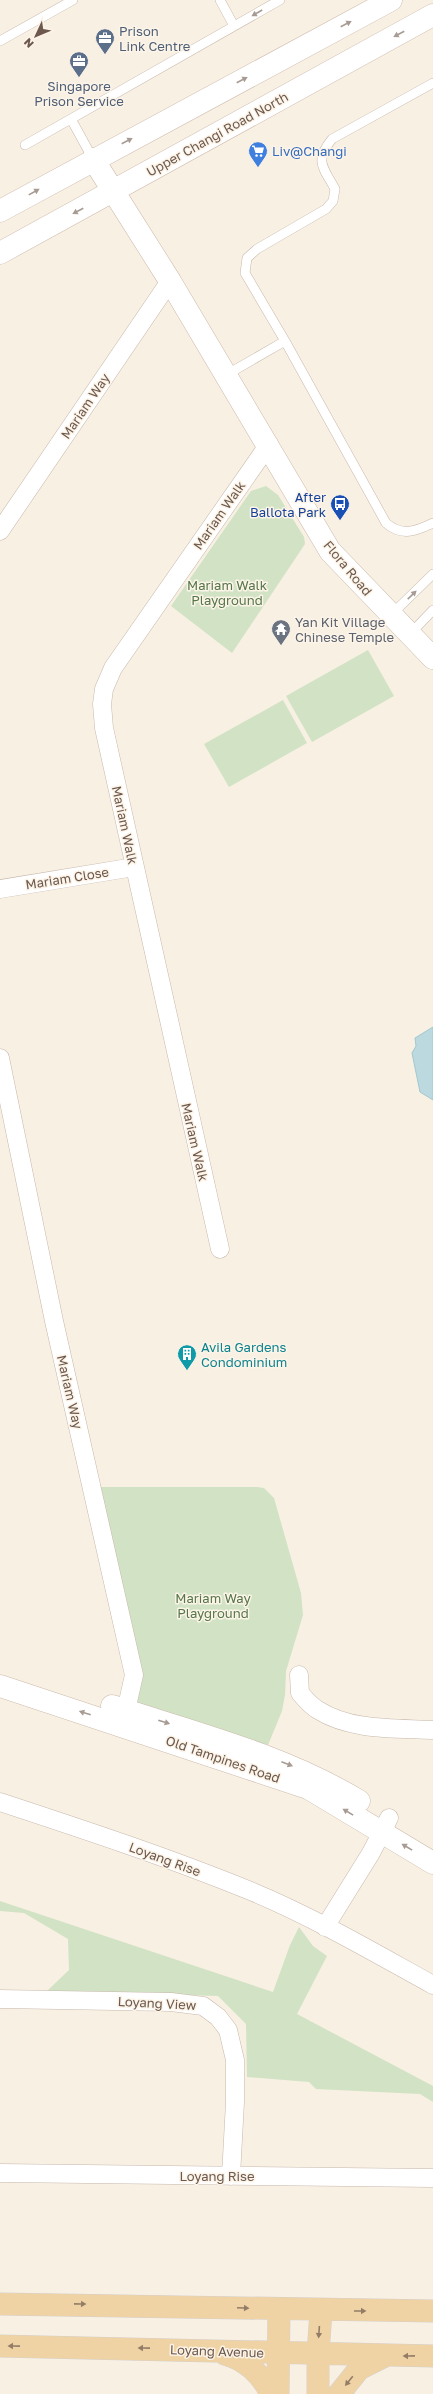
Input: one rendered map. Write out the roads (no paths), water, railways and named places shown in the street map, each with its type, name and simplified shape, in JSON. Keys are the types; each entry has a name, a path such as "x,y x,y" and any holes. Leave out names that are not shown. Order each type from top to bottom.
{"main road":[{"path":"0,2304 321,2311 433,2311"},
{"path":"278,2394 277,2353 279,2309"},
{"path":"318,2394 318,2354 321,2311"},
{"name":"Loyang Avenue","path":"0,2346 433,2356"},
{"path":"211,2350 238,2357 264,2381 271,2394"},
{"path":"339,2394 359,2369 384,2356"}],"street":[{"path":"0,211 93,159 391,0"},
{"name":"Upper Changi Road North","path":"0,253 433,15"},
{"path":"93,159 269,444"},
{"name":"Mariam Way","path":"0,531 170,282"},
{"name":"Flora Road","path":"269,444 330,551 433,658"},
{"name":"Mariam Walk","path":"220,1249 134,868 104,728 102,704 104,689 113,668 269,444"},
{"name":"Mariam Close","path":"0,889 134,868"},
{"name":"Mariam Way","path":"0,1058 54,1321 134,1671 125,1718"},
{"name":"Old Tampines Road","path":"0,1670 125,1718"},
{"path":"299,1675 300,1693 318,1710 339,1720 361,1726 433,1730"},
{"name":"Old Tampines Road","path":"0,1686 125,1718 308,1773 385,1825 433,1863"},
{"name":"Loyang Rise","path":"0,1802 172,1860 255,1893 325,1927 433,1985"},
{"path":"325,1927 371,1853 385,1825"},
{"name":"Old Tampines Road","path":"385,1825 433,1845"},
{"name":"Loyang View","path":"0,1999 171,2002 202,2006 218,2017 228,2030 235,2060 235,2102 231,2176"},
{"name":"Loyang Rise","path":"0,2173 433,2178"}],"lane":[{"path":"0,41 73,0"},
{"path":"220,0 234,26"},
{"path":"25,145 280,0"},
{"path":"433,83 332,139 323,150 321,162 335,189 333,201 326,209 257,249 247,258 245,273 285,340 386,523 393,529 404,533 417,530 433,523"},
{"path":"71,119 93,159"},
{"path":"226,374 285,340"},
{"path":"391,615 433,574"},
{"path":"410,634 433,610"}],"water":[{"path":"433,1027 433,1100 420,1092 412,1053 416,1046 415,1038"}],"place":[{"name":"Prison Link Centre","path":"105,55"},
{"name":"Singapore Prison Service","path":"79,78"},
{"name":"Liv@Changi","path":"258,168"},
{"name":"After Ballota Park","path":"340,521"},
{"name":"Yan Kit Village Chinese Temple","path":"281,646"},
{"name":"Avila Gardens Condominium","path":"187,1371"}],"park label":[{"name":"Mariam Walk Playground","path":"227,592"},
{"name":"Mariam Way Playground","path":"213,1606"}]}
